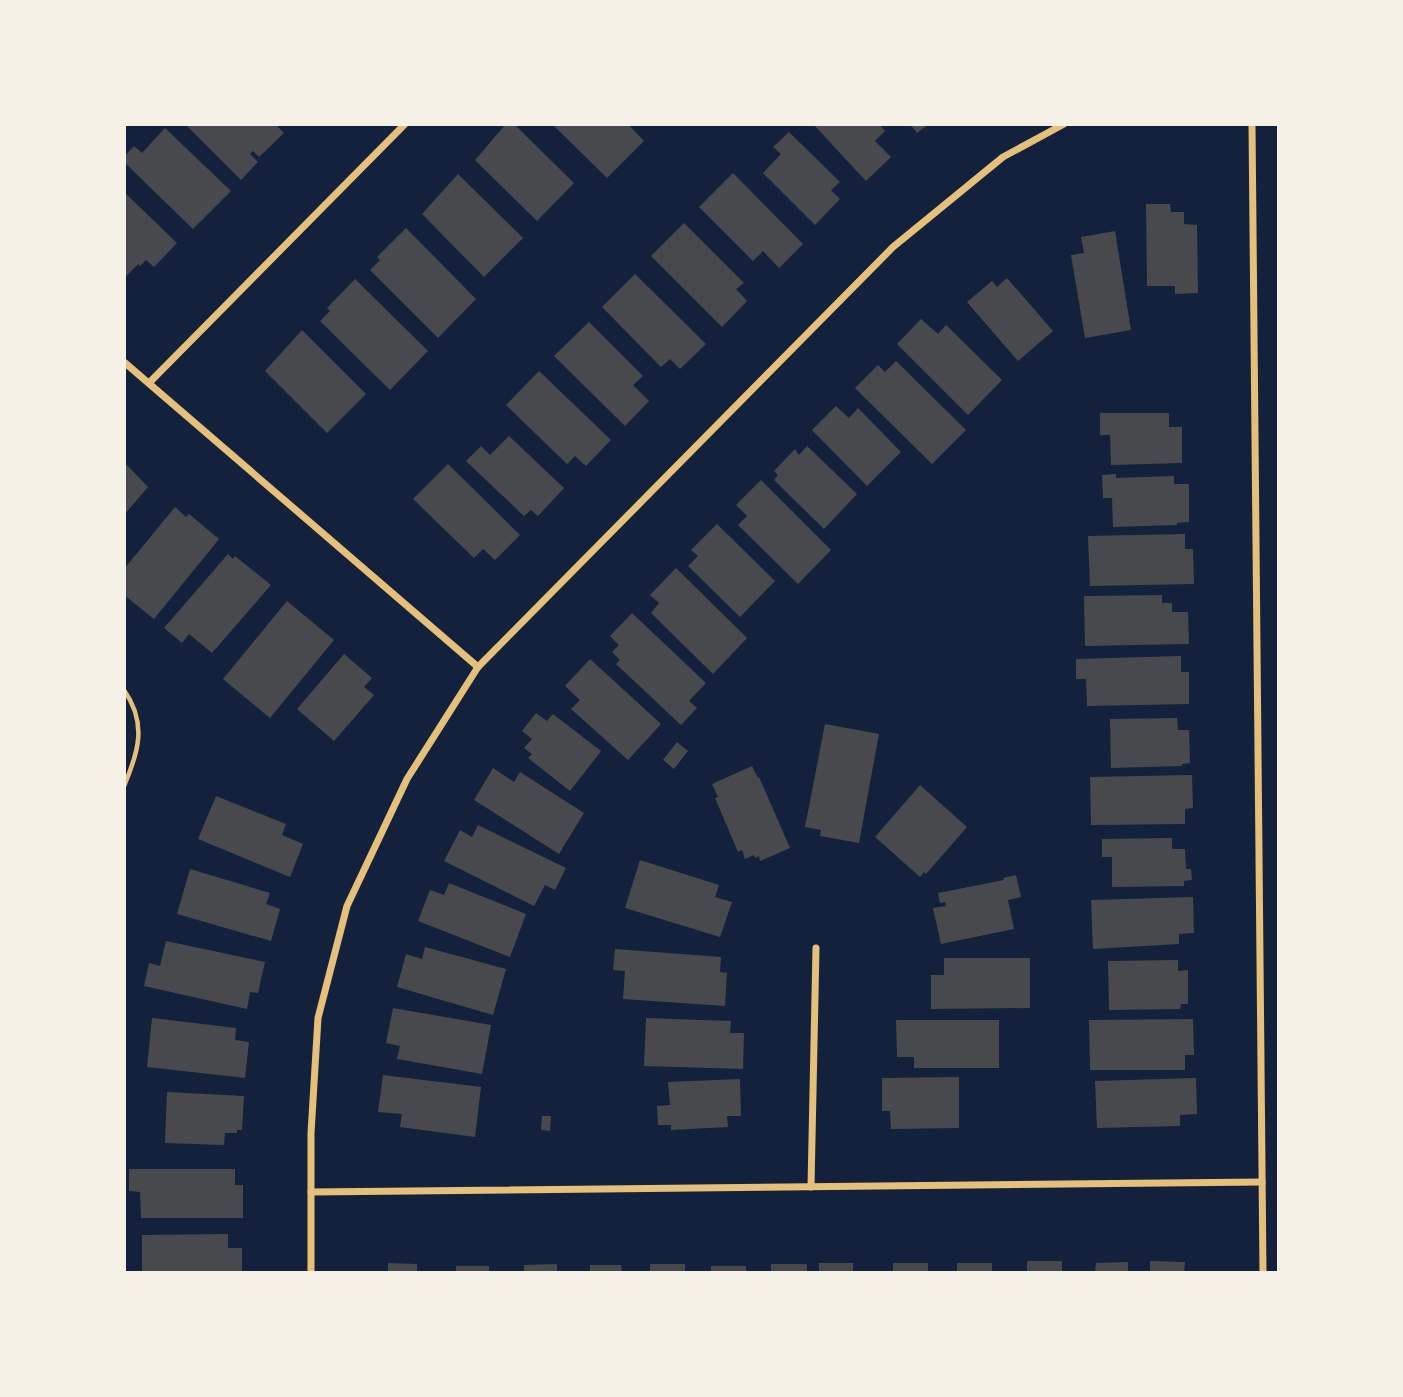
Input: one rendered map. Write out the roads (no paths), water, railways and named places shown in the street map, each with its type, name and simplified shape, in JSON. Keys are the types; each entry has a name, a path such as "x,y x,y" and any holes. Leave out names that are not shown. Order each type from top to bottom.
{"street":[{"path":"149,383 405,124"},
{"path":"311,1273 311,1133 318,1018 347,905 407,779 478,667 893,247 1003,157 1064,124"},
{"path":"1252,124 1263,1273"},
{"path":"124,362 478,667"},
{"path":"811,1187 816,948"},
{"path":"311,1192 1262,1182"}]}
